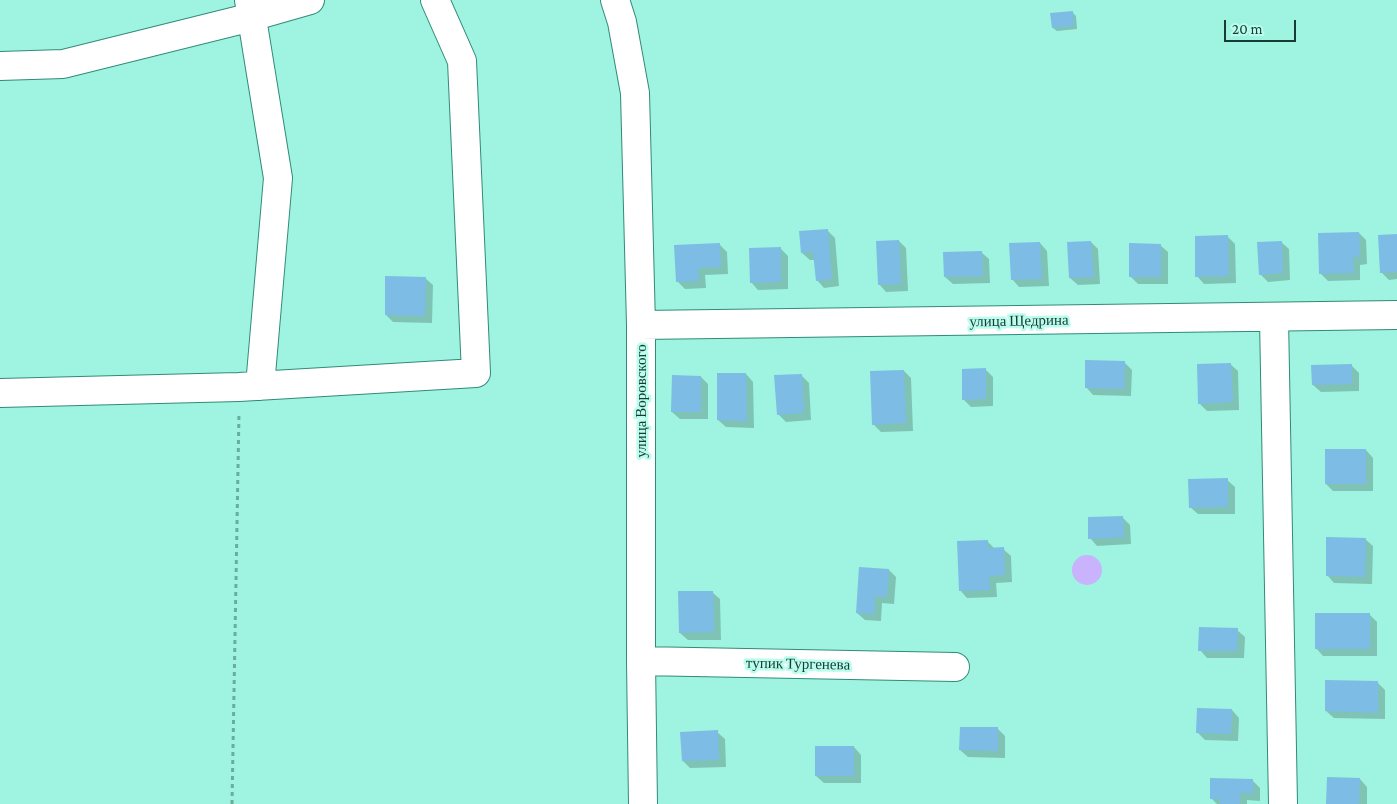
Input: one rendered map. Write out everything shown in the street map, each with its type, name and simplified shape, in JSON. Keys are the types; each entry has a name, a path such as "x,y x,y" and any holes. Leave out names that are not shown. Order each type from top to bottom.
{"street":[{"path":"0,66 63,64 250,9 310,0"},
{"path":"0,393 250,386 476,373 462,61 435,0"},
{"name":"улица Воровского","path":"615,0 622,22 635,93 641,325 643,804"},
{"path":"250,9 278,178 250,386"},
{"name":"улица Щедрина","path":"641,325 1397,315"},
{"path":"1274,318 1283,804"},
{"name":"тупик Тургенева","path":"641,661 955,667"}],"path":[{"path":"232,804 250,386"}],"shaded area":[{"path":"1087,555 1098,559 1102,570 1098,581 1087,585 1076,581 1072,570 1076,559"}],"building":[{"path":"1073,11 1074,26 1052,28 1050,13"},
{"path":"828,229 832,279 816,281 813,252 801,253 799,231"},
{"path":"1359,232 1360,257 1353,257 1354,273 1319,274 1318,233"},
{"path":"1397,234 1397,272 1380,273 1378,235"},
{"path":"1228,235 1229,276 1195,277 1195,236"},
{"path":"899,240 901,284 878,285 876,241"},
{"path":"1091,241 1094,277 1069,278 1067,242"},
{"path":"1282,241 1283,273 1259,275 1257,242"},
{"path":"1040,242 1042,279 1011,280 1009,243"},
{"path":"720,243 721,267 698,268 699,281 676,282 674,245"},
{"path":"1129,243 1161,244 1161,277 1129,277"},
{"path":"781,247 781,282 750,283 749,248"},
{"path":"982,251 983,276 944,277 943,252"},
{"path":"385,276 426,277 425,316 385,315"},
{"path":"1085,360 1125,361 1124,389 1085,388"},
{"path":"1231,363 1233,402 1198,404 1197,364"},
{"path":"1352,364 1352,384 1312,385 1311,365"},
{"path":"986,368 986,399 962,400 962,369"},
{"path":"904,370 906,423 872,425 870,371"},
{"path":"717,373 746,373 747,421 717,420"},
{"path":"802,374 804,413 777,415 774,375"},
{"path":"672,375 701,376 701,412 671,412"},
{"path":"1325,449 1366,449 1366,484 1325,484"},
{"path":"1228,478 1228,507 1189,508 1188,479"},
{"path":"1123,516 1124,537 1088,539 1088,517"},
{"path":"1326,537 1366,538 1365,577 1326,576"},
{"path":"988,540 988,548 1004,547 1005,575 989,576 990,590 959,591 957,541"},
{"path":"859,567 889,569 887,597 875,596 874,614 856,613"},
{"path":"678,591 713,591 714,632 679,633"},
{"path":"1315,613 1370,613 1370,649 1315,649"},
{"path":"1199,627 1238,628 1237,651 1198,651"},
{"path":"1325,680 1378,681 1378,713 1325,711"},
{"path":"1197,708 1232,709 1231,734 1196,733"},
{"path":"960,727 998,727 998,751 959,750"},
{"path":"718,730 719,760 682,761 680,732"},
{"path":"815,746 854,746 854,776 815,776"},
{"path":"1327,777 1360,778 1359,804 1326,804"},
{"path":"1210,778 1253,779 1253,794 1240,793 1240,804 1220,804 1220,799 1210,799"}]}
